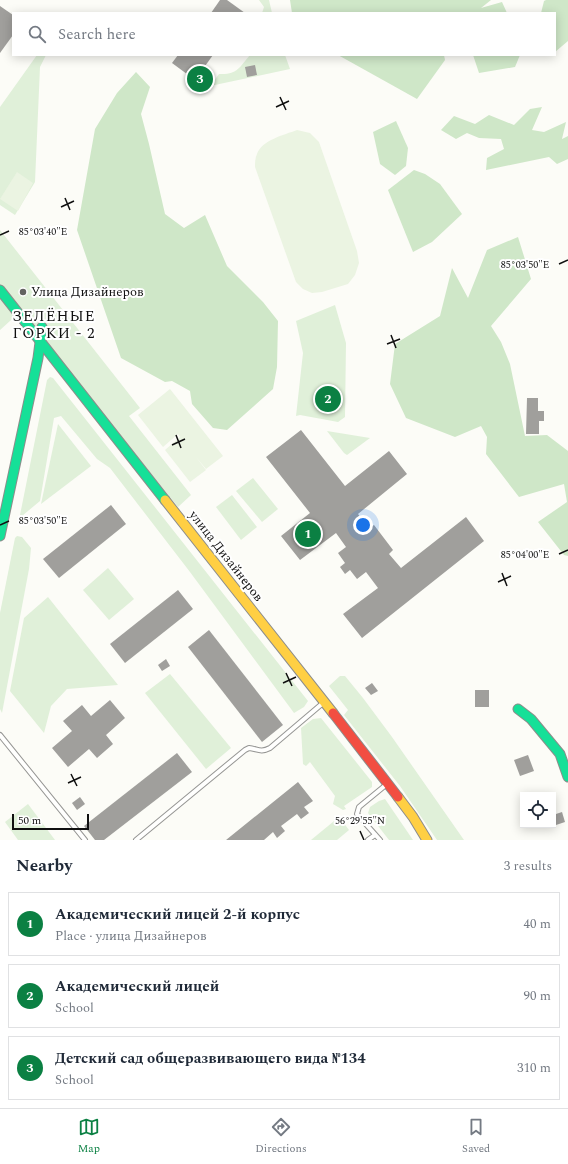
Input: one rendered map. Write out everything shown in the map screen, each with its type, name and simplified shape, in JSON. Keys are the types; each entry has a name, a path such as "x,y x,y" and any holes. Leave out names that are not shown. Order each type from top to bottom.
{"street":[{"name":"улица Дизайнеров","path":"0,290 388,783 413,817 427,840"},
{"path":"0,536 1,520 38,358 42,327"},
{"path":"518,709 531,719 560,754 568,777"}],"lane":[{"path":"136,840 245,750 249,748 264,751 270,748 324,702"},
{"path":"0,735 85,840"},
{"path":"380,840 357,814 359,807 388,783"},
{"path":"368,840 375,835"}],"green space":[{"path":"259,0 269,0 272,12 262,12 264,7"},
{"path":"290,0 491,0 481,8 502,2 507,12 292,12"},
{"path":"568,0 568,41 556,51 556,12 541,12 544,1"},
{"path":"36,56 46,56 40,67 35,182 15,215 0,205 0,107"},
{"path":"249,56 285,56 290,69 210,86 219,74 234,72"},
{"path":"340,56 444,56 445,60 417,99"},
{"path":"473,56 520,56 515,67 479,73"},
{"path":"136,72 150,87 141,114 165,214 184,228 205,215 227,266 263,302 278,321 277,367 273,389 227,430 213,428 192,404 190,391 172,381 165,382 121,358 77,230 95,129 117,93"},
{"path":"542,107 532,130 544,132 566,122 562,139 568,136 568,159 557,164 549,157 486,170 487,158 504,149 501,139 479,138 467,133 456,139 441,130 454,116 475,124 489,115 514,125 530,109"},
{"path":"396,121 408,148 406,166 395,175 380,164 373,132"},
{"path":"297,130 310,133 319,142 357,251 359,263 355,275 348,284 322,292 312,293 303,289 296,282 255,167 256,156 264,145 274,139"},
{"path":"414,170 425,174 440,184 462,214 432,242 413,252 388,190"},
{"path":"17,172 33,183 18,211 0,199"},
{"path":"0,230 140,408 129,416 191,495 178,507 21,311 0,330"},
{"path":"518,237 531,279 491,326 501,342 510,364 525,436 547,435 568,451 568,556 564,555 538,522 567,502 564,484 519,497 486,454 487,437 481,426 455,437 406,418 390,384 395,344 440,316 452,268 468,298 487,250"},
{"path":"335,305 346,343 345,417 338,422 300,415 296,416 303,353 296,321"},
{"path":"50,377 53,378 308,701 304,707 294,713 190,572 110,468 97,459 61,416 54,418 40,501 22,516 20,515 47,380"},
{"path":"170,389 223,456 206,469 196,457 206,470 190,482 165,450 180,437 178,434 163,447 138,415"},
{"path":"58,424 91,466 41,504"},
{"path":"327,431 370,438 347,455"},
{"path":"253,478 278,509 262,522 236,491"},
{"path":"232,495 257,527 241,540 216,507"},
{"path":"17,536 22,537 31,548 29,569 2,713 0,709 0,613 15,538"},
{"path":"108,568 134,599 109,620 83,590"},
{"path":"48,597 118,685 67,689 51,706 44,733 10,691 24,618"},
{"path":"170,674 231,748 206,769 145,693"},
{"path":"340,676 345,676 363,698 464,840 437,840 400,786 344,715 348,710 329,686"},
{"path":"321,718 372,782 372,787 344,806 346,809 343,810 333,804 335,796 310,762 306,766 303,764 301,728 313,719"},
{"path":"385,799 413,840 389,840 368,813 370,807"},
{"path":"28,804 55,840 18,840 5,822"},
{"path":"339,817 349,830 337,840 311,840"}],"building":[{"path":"220,0 227,0 244,12 212,12"},
{"path":"0,6 12,14 12,36 0,53"},
{"path":"177,56 212,56 195,80 172,63"},
{"path":"255,65 257,75 247,77 245,67"},
{"path":"527,398 538,398 538,411 544,411 544,421 539,421 539,434 526,434"},
{"path":"301,430 345,486 389,451 407,474 358,514 369,528 374,525 393,550 389,554 401,568 466,517 484,541 362,638 343,614 378,588 366,572 357,579 350,570 345,574 340,567 345,563 338,553 346,547 336,533 300,560 281,536 310,513 266,457"},
{"path":"111,505 126,524 59,578 43,559"},
{"path":"178,590 193,609 125,663 110,644"},
{"path":"209,630 283,725 262,742 188,647"},
{"path":"166,659 170,666 162,671 158,665"},
{"path":"372,683 378,691 371,695 365,688"},
{"path":"475,690 489,690 489,707 475,707"},
{"path":"110,700 125,718 106,735 113,744 97,758 89,749 68,767 52,748 72,731 63,721 82,705 91,716"},
{"path":"177,753 192,772 104,840 95,840 84,826"},
{"path":"528,755 534,771 520,776 514,760"},
{"path":"298,782 313,801 304,807 309,813 301,819 297,814 281,826 285,831 277,838 273,832 264,840 226,840"},
{"path":"80,797 85,804 77,810 72,803"},
{"path":"562,812 565,822 556,825 556,814"}],"traffic: fast":[{"path":"0,290 165,500"},
{"path":"0,536 38,358 42,327"},
{"path":"518,709 531,719 560,754 568,777"}],"traffic: slow":[{"path":"165,500 333,713"},
{"path":"398,797 413,817 427,840"}],"traffic: jam":[{"path":"333,713 398,797"}],"place":[{"name":"Детский сад общеразвивающего вида №134","path":"200,79"},
{"name":"Улица Дизайнеров","path":"23,292"},
{"name":"Академический лицей","path":"328,399"},
{"name":"Академический лицей 2-й корпус","path":"308,534"}],"district":[{"name":"ЗЕЛЁНЫЕ ГОРКИ - 2","path":"54,324"}]}
